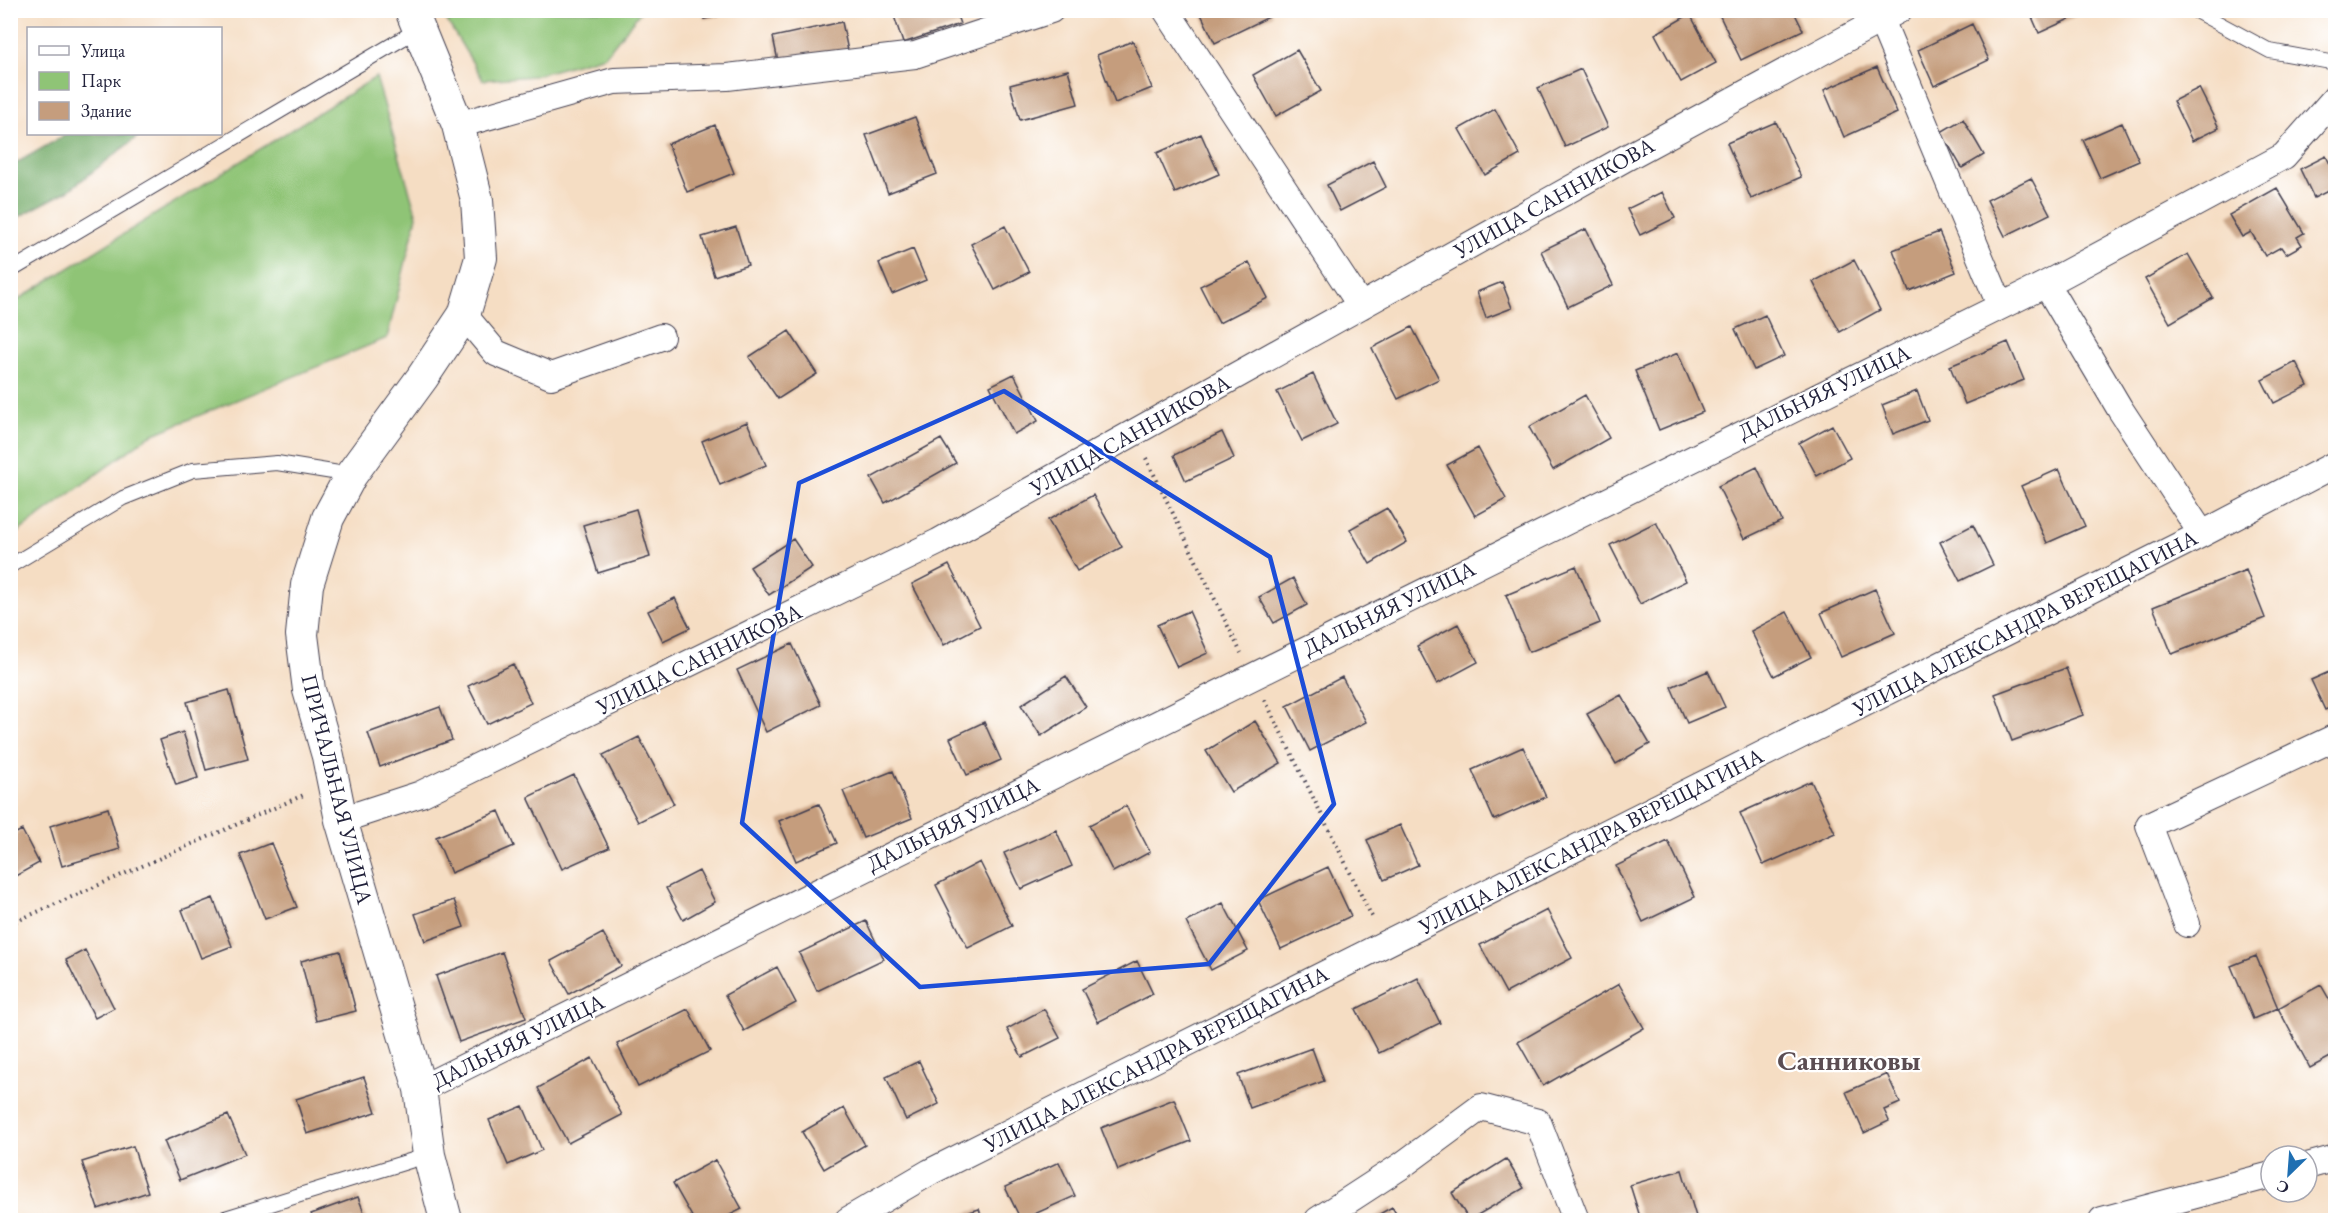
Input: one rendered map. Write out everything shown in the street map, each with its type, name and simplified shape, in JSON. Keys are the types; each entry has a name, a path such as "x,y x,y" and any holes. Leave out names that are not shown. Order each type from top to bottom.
{"street":[{"path":"458,125 614,81 727,77 915,55 1051,10"},
{"path":"1166,10 1361,306"},
{"path":"1886,13 2000,304"},
{"name":"УЛИЦА САННИКОВА","path":"341,820 421,794 938,542 1886,13"},
{"name":"ПРИЧАЛЬНАЯ УЛИЦА","path":"414,20 458,125 477,200 481,258 464,315 422,378 351,475 328,518 307,585 302,635 309,690 341,820 420,1089 429,1155 446,1221"},
{"name":"ДАЛЬНЯЯ УЛИЦА","path":"420,1089 2000,304 2046,284 2284,156 2336,97"},
{"path":"2046,284 2120,409 2202,534"},
{"path":"464,315 496,353 551,376 661,337"},
{"name":"УЛИЦА АЛЕКСАНДРА ВЕРЕЩАГИНА","path":"848,1221 930,1172 2202,534 2336,464"},
{"path":"2187,924 2149,825 2336,737"},
{"path":"1318,1221 1401,1166 1481,1107 1538,1122 1576,1221"},
{"path":"2319,1163 2336,1158"},
{"path":"2102,1221 2259,1178"}],"lane":[{"path":"2194,10 2270,51 2336,63"},
{"path":"10,271 414,20"},
{"path":"10,566 123,498 193,470 277,463 351,475"},
{"path":"219,1221 429,1155"}],"path":[{"path":"10,924 333,782"}],"highlighted area":[{"path":"1004,391 1270,557 1334,804 1209,964 920,987 742,823 799,483"}],"green space":[{"path":"445,10 641,11 605,56 533,76 483,80 446,19"},
{"path":"376,77 417,216 387,338 149,436 11,537 11,304"},
{"path":"65,135 140,135 69,190 11,221 11,166"}],"building":[{"path":"703,10 739,10 739,12 704,19"},
{"path":"892,10 955,10 960,24 903,43"},
{"path":"1199,10 1270,10 1273,15 1215,43"},
{"path":"1717,10 1793,10 1803,30 1741,60"},
{"path":"2029,10 2089,10 2039,33"},
{"path":"1690,14 1716,63 1681,82 1655,34"},
{"path":"842,22 848,51 779,66 773,37"},
{"path":"1972,24 1989,60 1934,86 1918,50"},
{"path":"1133,41 1152,88 1115,103 1097,55"},
{"path":"1297,50 1321,91 1276,116 1253,75"},
{"path":"1877,67 1897,113 1844,137 1824,90"},
{"path":"1581,69 1608,127 1565,147 1538,88"},
{"path":"1068,70 1078,104 1020,120 1010,85"},
{"path":"2199,88 2219,128 2192,141 2173,101"},
{"path":"1495,109 1520,155 1485,175 1459,129"},
{"path":"915,117 937,174 888,193 866,135"},
{"path":"1963,119 1984,155 1962,168 1941,132"},
{"path":"1776,122 1801,177 1751,199 1727,143"},
{"path":"2122,123 2139,161 2100,178 2083,140"},
{"path":"715,125 734,173 687,192 668,144"},
{"path":"1201,134 1219,174 1175,193 1157,153"},
{"path":"2326,156 2336,176 2336,187 2314,198 2300,169"},
{"path":"1373,161 1386,187 1340,211 1327,185"},
{"path":"2031,178 2050,214 2005,236 1987,200"},
{"path":"2277,188 2304,233 2297,237 2302,245 2286,254 2281,247 2265,256 2251,232 2242,237 2229,215"},
{"path":"1662,192 1675,218 1640,235 1627,209"},
{"path":"1005,226 1029,272 995,290 971,244"},
{"path":"736,227 748,265 714,276 702,237"},
{"path":"1586,229 1613,285 1568,307 1541,251"},
{"path":"1939,232 1956,272 1909,291 1893,250"},
{"path":"913,249 926,280 892,294 879,263"},
{"path":"2188,254 2213,298 2170,323 2145,279"},
{"path":"1854,260 1880,310 1840,332 1813,282"},
{"path":"1249,262 1268,298 1219,323 1200,286"},
{"path":"1502,282 1512,308 1486,318 1477,292"},
{"path":"1765,315 1784,356 1754,370 1735,329"},
{"path":"1412,327 1439,379 1398,399 1372,348"},
{"path":"789,331 817,374 778,399 749,357"},
{"path":"2008,342 2024,380 1965,404 1950,366"},
{"path":"1678,353 1703,412 1659,430 1635,371"},
{"path":"2296,362 2308,386 2274,403 2262,380"},
{"path":"1014,374 1038,421 1014,434 990,386"},
{"path":"1313,374 1337,424 1302,441 1277,392"},
{"path":"1917,391 1928,420 1893,434 1882,405"},
{"path":"1585,395 1609,438 1553,470 1529,427"},
{"path":"747,422 766,465 720,485 702,441"},
{"path":"1832,425 1850,458 1817,476 1799,443"},
{"path":"1222,432 1234,458 1186,481 1174,455"},
{"path":"941,439 956,463 885,503 871,478"},
{"path":"1478,448 1506,499 1475,516 1447,465"},
{"path":"1757,467 1782,521 1744,539 1718,486"},
{"path":"2059,469 2085,526 2047,543 2021,486"},
{"path":"1093,495 1122,547 1077,571 1048,520"},
{"path":"1387,508 1407,542 1370,564 1350,529"},
{"path":"636,509 650,557 598,573 583,525"},
{"path":"1656,522 1686,581 1640,604 1610,545"},
{"path":"1973,525 1993,565 1960,581 1940,542"},
{"path":"793,539 812,567 769,595 750,567"},
{"path":"949,565 980,626 944,645 912,584"},
{"path":"1576,566 1600,623 1529,652 1506,595"},
{"path":"2246,570 2265,618 2172,654 2153,607"},
{"path":"1293,578 1307,605 1274,623 1259,597"},
{"path":"1875,589 1895,633 1841,657 1821,613"},
{"path":"675,598 690,628 663,641 648,611"},
{"path":"1189,611 1208,653 1177,667 1157,625"},
{"path":"1787,612 1811,657 1774,676 1751,631"},
{"path":"1458,624 1478,662 1437,684 1417,646"},
{"path":"792,644 821,705 766,732 737,670"},
{"path":"513,664 531,703 487,724 468,686"},
{"path":"2066,668 2083,715 2012,741 1995,694"},
{"path":"2336,669 2336,705 2325,710 2311,680"},
{"path":"1708,671 1725,707 1687,723 1671,687"},
{"path":"1066,676 1086,707 1041,736 1021,705"},
{"path":"1342,677 1366,722 1310,751 1287,706"},
{"path":"229,690 248,759 206,770 187,702"},
{"path":"1621,695 1650,744 1616,764 1587,714"},
{"path":"440,707 452,740 380,767 368,733"},
{"path":"1255,721 1281,763 1231,792 1206,751"},
{"path":"984,722 1001,760 967,775 950,738"},
{"path":"183,732 198,778 176,785 160,740"},
{"path":"639,737 674,804 638,822 603,755"},
{"path":"1523,747 1546,797 1494,820 1472,770"},
{"path":"893,771 912,818 863,838 843,791"},
{"path":"574,775 609,848 562,869 528,797"},
{"path":"1811,781 1835,833 1763,865 1740,813"},
{"path":"819,804 837,843 796,861 779,821"},
{"path":"1126,806 1150,852 1113,872 1089,825"},
{"path":"108,808 120,849 62,866 50,826"},
{"path":"499,811 514,846 451,873 436,837"},
{"path":"1400,825 1418,865 1384,880 1367,840"},
{"path":"22,830 39,863 10,879 10,836"},
{"path":"1056,830 1072,866 1021,889 1004,853"},
{"path":"1668,841 1695,897 1643,922 1616,866"},
{"path":"271,843 297,907 265,919 240,855"},
{"path":"980,862 1012,926 968,948 936,885"},
{"path":"1328,867 1351,916 1281,949 1258,900"},
{"path":"699,871 715,902 683,920 666,888"},
{"path":"213,898 232,946 201,958 182,910"},
{"path":"454,900 464,927 425,941 415,914"},
{"path":"1223,903 1248,951 1211,970 1186,922"},
{"path":"1547,910 1572,958 1506,993 1480,945"},
{"path":"866,921 884,959 817,991 799,953"},
{"path":"603,933 621,966 569,994 551,961"},
{"path":"85,950 114,1008 95,1018 66,960"},
{"path":"340,951 356,1011 316,1021 301,961"},
{"path":"502,952 526,1018 459,1042 436,976"},
{"path":"2256,956 2278,1008 2253,1019 2231,966"},
{"path":"1137,961 1153,994 1098,1022 1082,989"},
{"path":"777,967 796,1003 744,1031 725,995"},
{"path":"1418,978 1440,1023 1379,1053 1356,1009"},
{"path":"1619,984 1644,1028 1543,1086 1518,1042"},
{"path":"2321,985 2336,1011 2336,1054 2310,1068 2278,1008"},
{"path":"688,1009 710,1051 638,1087 617,1044"},
{"path":"1044,1009 1060,1038 1022,1057 1007,1029"},
{"path":"1312,1048 1324,1081 1250,1108 1238,1075"},
{"path":"592,1058 622,1115 568,1143 538,1088"},
{"path":"919,1061 939,1104 906,1120 886,1077"},
{"path":"1887,1074 1900,1103 1884,1110 1889,1121 1864,1133 1846,1092"},
{"path":"364,1077 376,1112 307,1134 296,1099"},
{"path":"1174,1099 1191,1141 1118,1170 1101,1128"},
{"path":"523,1106 542,1150 508,1165 489,1120"},
{"path":"844,1108 865,1145 824,1169 802,1132"},
{"path":"228,1115 245,1154 180,1180 164,1141"},
{"path":"133,1146 148,1192 98,1209 82,1162"},
{"path":"1506,1159 1524,1188 1469,1220 1452,1193"},
{"path":"715,1160 742,1209 720,1220 694,1220 673,1183"},
{"path":"1059,1162 1075,1196 1021,1220 1005,1187"},
{"path":"1682,1170 1697,1220 1641,1220 1630,1185"},
{"path":"358,1197 367,1220 314,1220 311,1214"},
{"path":"1392,1207 1400,1220 1369,1220"},
{"path":"979,1209 983,1220 951,1220 951,1218"}],"district":[{"name":"Санниковы","path":"1849,1060"}]}
